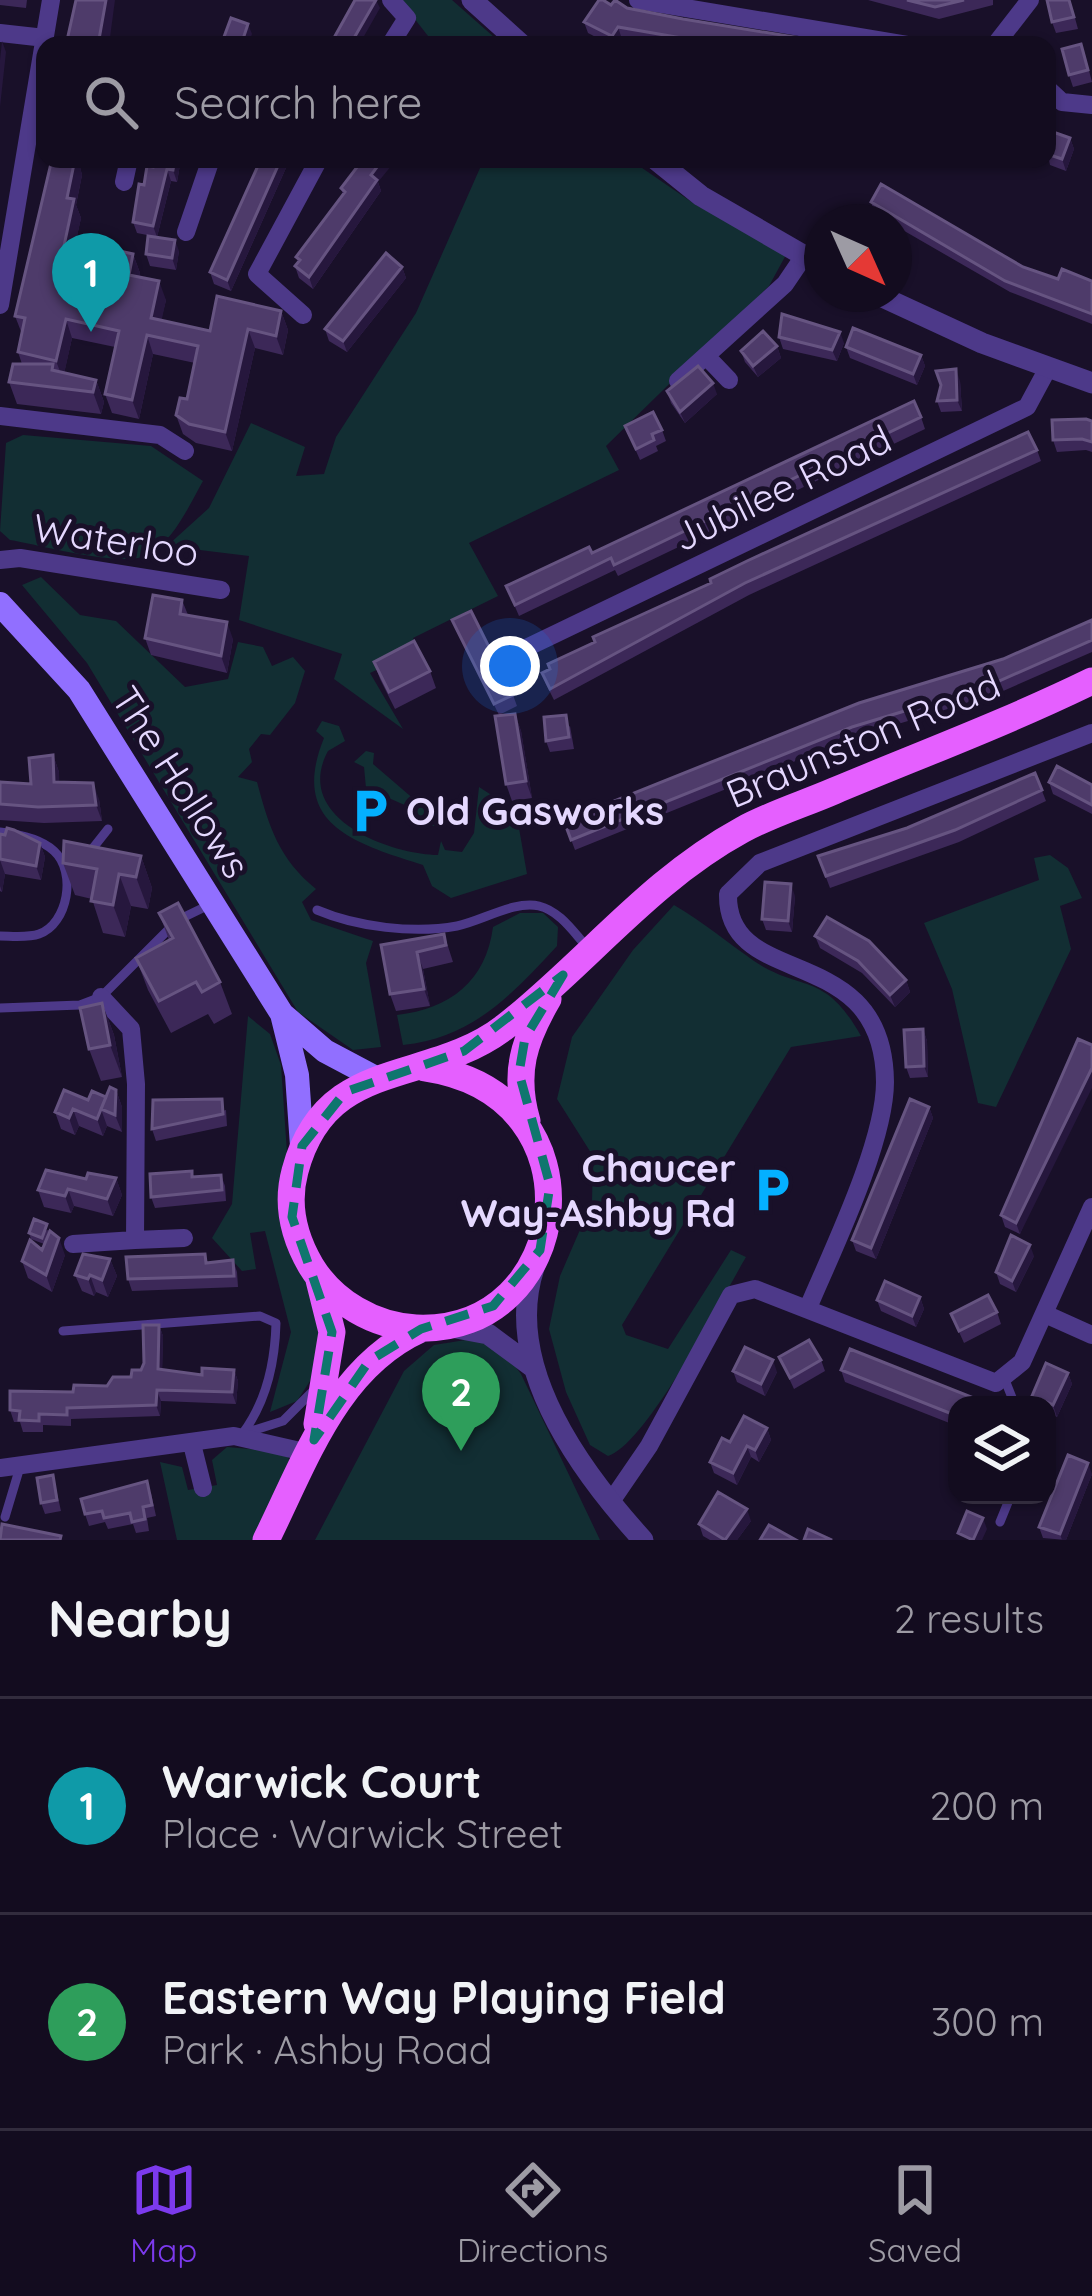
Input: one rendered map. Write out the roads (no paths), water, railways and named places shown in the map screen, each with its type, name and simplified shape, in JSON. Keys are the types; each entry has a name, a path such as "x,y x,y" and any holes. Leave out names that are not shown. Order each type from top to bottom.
{"main road":[{"name":"The Hollows","path":"0,604 79,690 216,901 282,1014"},
{"name":"Braunston Road","path":"425,1068 504,1028 653,890 742,830 1092,681"},
{"name":"Braunston Road","path":"529,1126 519,1073 525,1038 563,975"},
{"path":"282,1014 325,1051 374,1077"},
{"path":"282,1014 297,1075 302,1146"},
{"path":"266,1540 312,1446 370,1361 430,1328 493,1306 518,1284 539,1250 549,1220 550,1185 529,1126 484,1084 425,1068 374,1077 345,1092 320,1116 302,1146 292,1184 292,1217 301,1249 319,1279 346,1305 379,1321 430,1328"},
{"path":"312,1446 332,1331 319,1279"}],"street":[{"path":"45,36 51,0"},
{"path":"391,0 407,18 396,36"},
{"path":"472,0 512,36"},
{"path":"638,0 853,36"},
{"path":"1006,36 1030,0"},
{"path":"0,33 36,37"},
{"path":"1056,96 1062,102 1092,105"},
{"path":"0,305 36,116"},
{"path":"124,182 127,168"},
{"path":"186,232 209,168"},
{"path":"303,315 257,274 314,168"},
{"path":"666,168 701,196 804,256"},
{"path":"678,382 804,268"},
{"path":"912,309 1092,383"},
{"path":"707,357 729,380"},
{"name":"Jubilee Road","path":"526,648 1027,407 1048,368"},
{"path":"0,416 160,435 185,451"},
{"name":"Waterloo","path":"0,560 20,558 221,590"},
{"path":"808,1308 877,1132 882,1055 875,1033 848,990 748,945 733,929 728,895 760,863 1092,733"},
{"path":"101,997 131,1029 136,1084 135,1240"},
{"path":"610,1503 649,1446 731,1295 755,1288 983,1380 1004,1380 1022,1362 1092,1208"},
{"path":"74,1244 184,1238"},
{"path":"539,1250 522,1316 534,1368 568,1439 610,1503 643,1540"},
{"path":"1045,1314 1092,1335"},
{"path":"430,1328 488,1334 534,1368"},
{"path":"10,1467 239,1435 312,1446"},
{"path":"192,1444 203,1487"}],"lane":[{"path":"0,832 38,841 75,858 96,850 108,829"},
{"path":"0,936 38,935 53,925 62,911 67,885 56,852"},
{"path":"0,1008 80,1005 101,997 178,920 216,901"},
{"path":"317,910 342,921 414,928 456,926 533,904 553,910 588,948"},
{"path":"63,1331 260,1316 276,1323 275,1353 257,1414 239,1435"},
{"path":"239,1435 283,1421 326,1376"},
{"path":"1004,1380 1011,1396"},
{"path":"5,1517 10,1467"},
{"path":"1000,1522 1007,1504"}],"place":[{"name":"Warwick Court","path":"91,332"},
{"name":"Old Gasworks","path":"370,811"},
{"name":"Chaucer Way-Ashby Rd","path":"772,1190"},
{"name":"Eastern Way Playing Field","path":"461,1451"}]}
